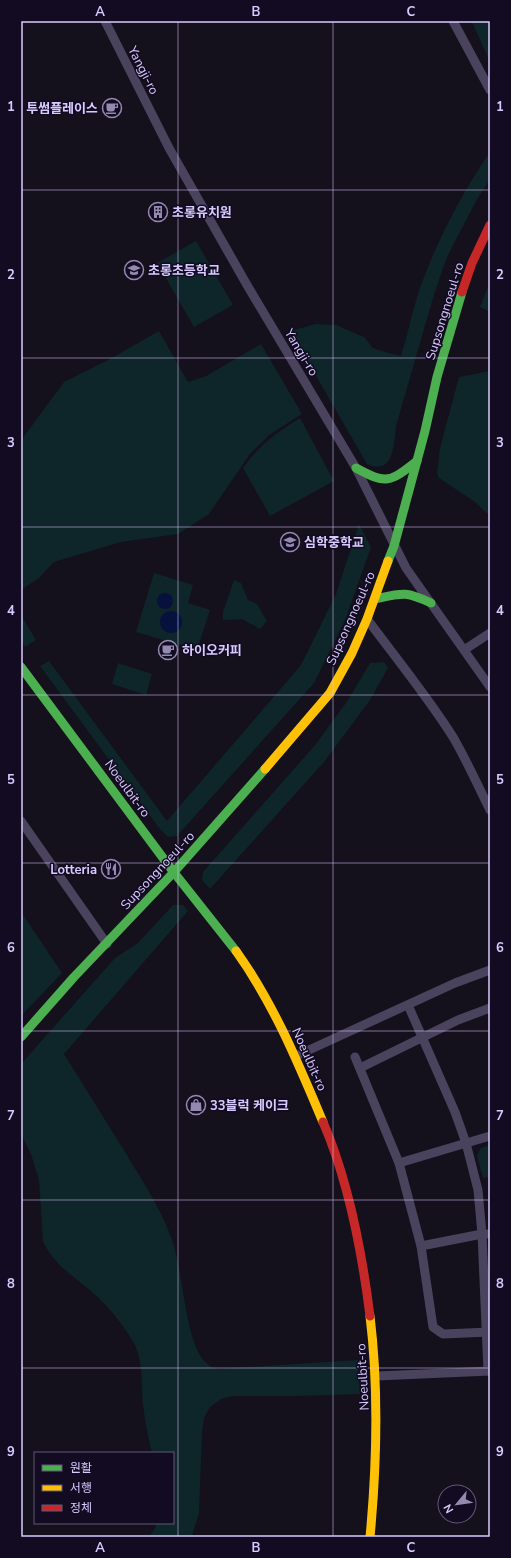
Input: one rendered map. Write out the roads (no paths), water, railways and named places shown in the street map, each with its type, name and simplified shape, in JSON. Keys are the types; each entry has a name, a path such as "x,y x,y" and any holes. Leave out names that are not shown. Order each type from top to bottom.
{"street":[{"name":"Yangji-ro","path":"105,21 173,154 247,285 356,468 406,568 490,687"},
{"path":"453,21 490,90"},
{"name":"Supsongnoeul-ro","path":"21,1037 74,977 174,872 250,784 285,747 330,693 352,653 367,619 394,546 417,461 437,377 462,293 472,263 490,225"},
{"path":"356,468 374,479 392,480 417,461"},
{"path":"374,599 403,593 414,595 430,603"},
{"path":"367,619 435,711 453,738 472,771 490,810"},
{"path":"464,650 490,633"},
{"name":"Noeulbit-ro","path":"21,667 174,872 235,949 263,992 291,1044 332,1144 352,1214 369,1301 377,1376 378,1435 376,1478 370,1537"},
{"path":"21,821 107,944"},
{"path":"296,1056 455,983 490,970"},
{"path":"377,1376 489,1371 486,1234 478,1190 466,1143 455,1112 423,1036 408,1005"},
{"path":"360,1068 423,1036 458,1020 490,1008"},
{"path":"355,1057 399,1163 421,1246 434,1327 443,1334 488,1332"},
{"path":"399,1163 490,1136"},
{"path":"421,1246 486,1234"}],"place":[{"name":"투썸플레이스","path":"112,108"},
{"name":"초롱유치원","path":"158,212"},
{"name":"초롱초등학교","path":"134,270"},
{"name":"심학중학교","path":"290,542"},
{"name":"하이오커피","path":"168,650"},
{"name":"Lotteria","path":"111,869"},
{"name":"33블럭 케이크","path":"196,1105"}]}
